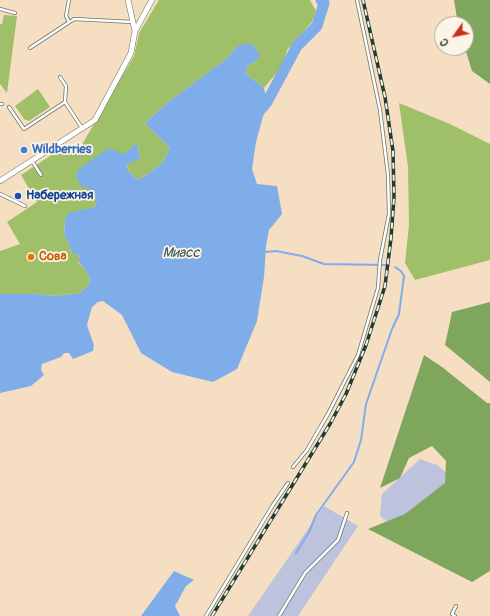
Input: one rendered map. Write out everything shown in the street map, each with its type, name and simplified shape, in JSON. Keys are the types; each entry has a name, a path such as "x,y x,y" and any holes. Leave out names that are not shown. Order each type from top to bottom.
{"street":[{"path":"0,181 94,120 132,53 135,31 128,0"},
{"path":"135,31 152,0"}],"lane":[{"path":"69,0 66,16 70,22"},
{"path":"293,467 307,450 328,414 358,355 378,288 380,260 389,214 388,175 380,110 356,0"},
{"path":"0,9 15,12"},
{"path":"30,48 74,19 134,22"},
{"path":"60,77 66,86 65,102 82,128"},
{"path":"9,107 24,129 65,102"},
{"path":"32,160 41,175"},
{"path":"0,194 25,206"},
{"path":"206,616 273,505 288,483"},
{"path":"279,616 305,573 338,540 347,513"},
{"path":"455,616 452,614 456,606"}],"shaded area":[{"path":"420,459 437,465 448,474 447,488 412,514 388,523 380,516 382,494"},
{"path":"324,506 358,526 298,616 248,616"}],"green space":[{"path":"159,0 310,0 316,11 312,22 287,50 283,65 264,88 245,73 248,65 256,61 259,55 254,46 237,46 226,59 167,103 145,123 170,148 163,162 138,180 130,173 126,163 140,159 137,143 92,190 97,199 95,207 65,223 64,233 72,253 76,253 80,257 78,262 85,269 90,278 89,285 80,293 56,296 0,294 0,251 20,244 7,222 37,202 21,175 56,152 77,153 134,56 139,33"},
{"path":"454,0 490,0 490,84 472,71 467,56 474,56 474,16 457,16"},
{"path":"4,15 17,16 7,93 0,84 0,24 2,24"},
{"path":"38,89 50,107 29,121 24,119 15,106"},
{"path":"399,103 450,124 490,144 490,260 415,280 405,263 409,225 408,167"},
{"path":"490,302 490,382 445,345 452,312"},
{"path":"424,355 442,367 487,403 490,403 490,571 472,582 368,529 405,514 445,483 446,461 432,446 409,458 400,478 380,488"}],"water":[{"name":"Миасс","path":"248,43 254,46 260,55 256,61 248,65 245,73 264,88 267,102 256,142 252,169 257,184 277,186 282,214 269,230 257,321 237,369 213,382 172,372 141,353 122,315 103,301 98,302 92,307 87,325 94,345 93,351 73,359 69,353 64,353 61,357 42,364 41,370 44,375 31,386 0,393 0,294 56,296 80,293 89,285 90,278 78,261 80,257 76,253 72,253 64,233 66,216 72,212 95,207 97,199 92,190 81,186 76,176 79,169 109,148 124,154 137,143 140,159 126,164 130,173 138,180 151,172 163,162 170,148 145,123 167,103 226,59 237,46"},
{"path":"174,571 194,580 186,586 175,606 180,616 141,616"}],"waterway":[{"name":"Миасс","path":"257,114 267,102 297,46 317,26 324,3 321,0"},
{"path":"266,252 276,251 302,256 324,264 385,265"},
{"path":"296,553 309,532 316,515 354,462 361,440 366,404 392,329 399,314 404,276 401,271 395,267"}],"railway":[{"path":"212,616 330,424 346,394 366,345 385,286 394,197 393,151 385,97 363,0"}],"place":[{"name":"Wildberries","path":"24,150"},
{"name":"Набережная","path":"18,196"},
{"name":"Сова","path":"31,257"}]}
